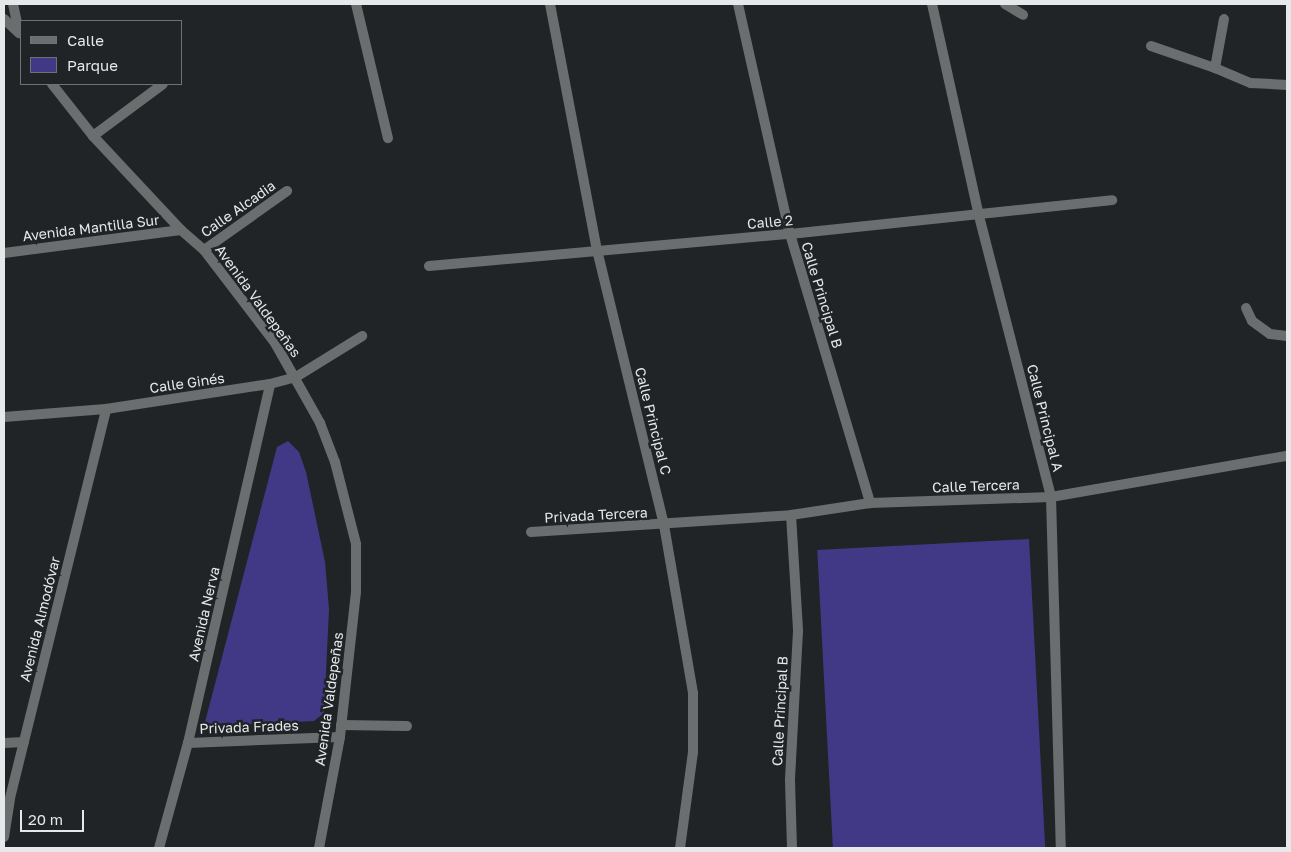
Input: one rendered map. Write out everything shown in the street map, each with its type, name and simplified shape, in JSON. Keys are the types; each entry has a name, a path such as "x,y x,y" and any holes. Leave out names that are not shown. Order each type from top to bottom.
{"street":[{"path":"13,4 20,34"},
{"path":"356,4 388,138"},
{"name":"Calle Principal C","path":"550,4 598,250 664,525 692,693 693,752 680,848"},
{"name":"Calle Principal B","path":"738,4 790,234 870,503"},
{"name":"Calle Principal A","path":"932,4 978,216 1050,497 1061,848"},
{"path":"1005,4 1023,15"},
{"path":"4,19 20,34"},
{"path":"1215,68 1224,19"},
{"path":"1151,46 1215,68 1251,83 1287,85"},
{"name":"Avenida Valdepeñas","path":"53,85 93,136 181,230 204,250 275,343 296,377 320,423 335,462 356,544 356,592 340,737 319,848"},
{"path":"93,136 162,85"},
{"name":"Calle Alcadia","path":"204,250 287,191"},
{"name":"Calle 2","path":"429,266 978,216 1112,200"},
{"name":"Avenida Mantilla Sur","path":"4,253 181,230"},
{"path":"1246,308 1252,321 1270,334 1287,336"},
{"name":"Calle Ginés","path":"4,417 106,409 270,384 296,377 362,336"},
{"name":"Avenida Nerva","path":"159,848 188,743 270,384"},
{"name":"Avenida Almodóvar","path":"4,837 24,742 106,409"},
{"name":"Calle Tercera","path":"664,525 791,515 870,503 1050,497 1287,456"},
{"name":"Calle Principal B","path":"791,515 798,631 790,781 792,848"},
{"name":"Privada Tercera","path":"531,532 664,525"},
{"path":"341,725 406,726"},
{"name":"Privada Frades","path":"188,743 340,737"},
{"path":"4,743 24,742"}],"green space":[{"path":"288,441 299,452 306,472 325,562 329,609 324,713 314,721 204,726 277,447"},
{"path":"1029,539 1045,848 833,848 817,550"}]}
